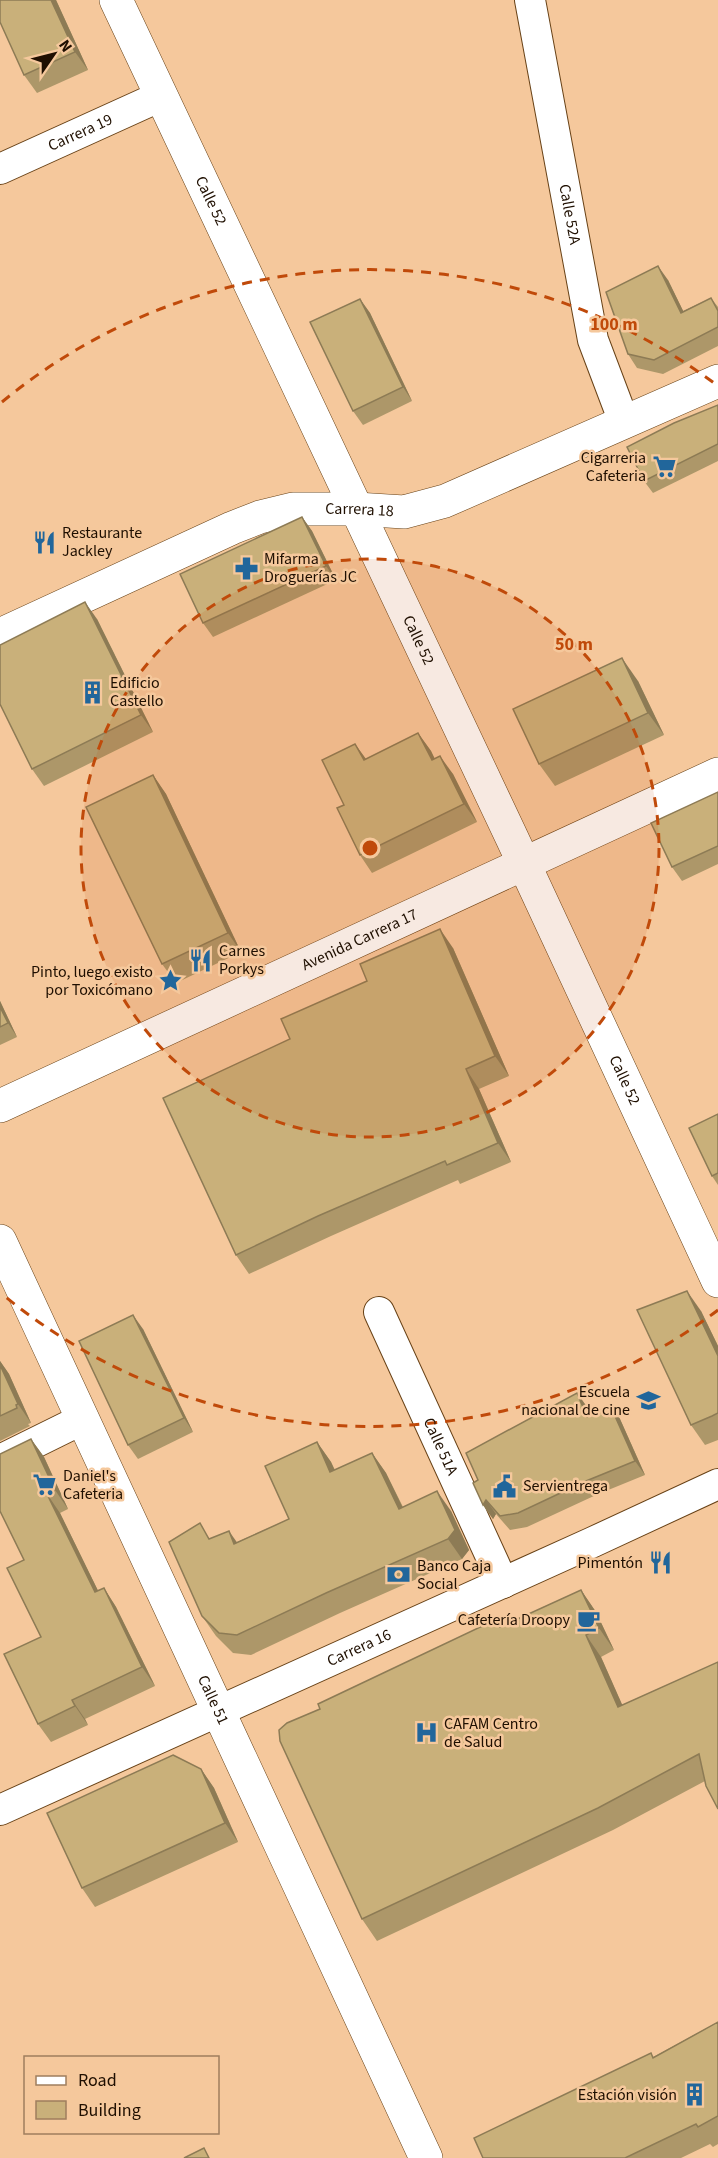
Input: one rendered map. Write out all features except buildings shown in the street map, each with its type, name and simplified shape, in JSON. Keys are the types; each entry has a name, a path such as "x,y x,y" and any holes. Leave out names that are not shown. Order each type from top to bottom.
{"street":[{"name":"Calle 52","path":"116,0 524,863 718,1281"},
{"name":"Calle 52A","path":"530,0 593,340 624,422"},
{"name":"Carrera 19","path":"0,169 161,96"},
{"name":"Carrera 18","path":"0,635 260,517 293,509 404,512 445,501 718,381"},
{"name":"Avenida Carrera 17","path":"0,1106 718,774"},
{"name":"Calle 51","path":"0,1241 426,2158"},
{"name":"Calle 51A","path":"379,1312 503,1583"},
{"path":"0,1460 83,1419"},
{"name":"Carrera 16","path":"0,1810 718,1484"}],"place":[{"name":"Cigarreria Cafeteria","path":"664,467"},
{"name":"Restaurante Jackley","path":"44,542"},
{"name":"Mifarma Droguerías JC","path":"246,568"},
{"name":"Edificio Castello","path":"92,692"},
{"name":"Carnes Porkys","path":"201,960"},
{"name":"Pinto, luego existo por Toxicómano","path":"171,981"},
{"name":"Escuela nacional de cine","path":"648,1401"},
{"name":"Daniel's Cafeteria","path":"45,1485"},
{"name":"Servientrega","path":"505,1486"},
{"name":"Pimentón","path":"661,1563"},
{"name":"Banco Caja Social","path":"399,1575"},
{"name":"Cafetería Droopy","path":"588,1620"},
{"name":"CAFAM Centro de Salud","path":"426,1733"},
{"name":"Estación visión","path":"695,2095"}]}
